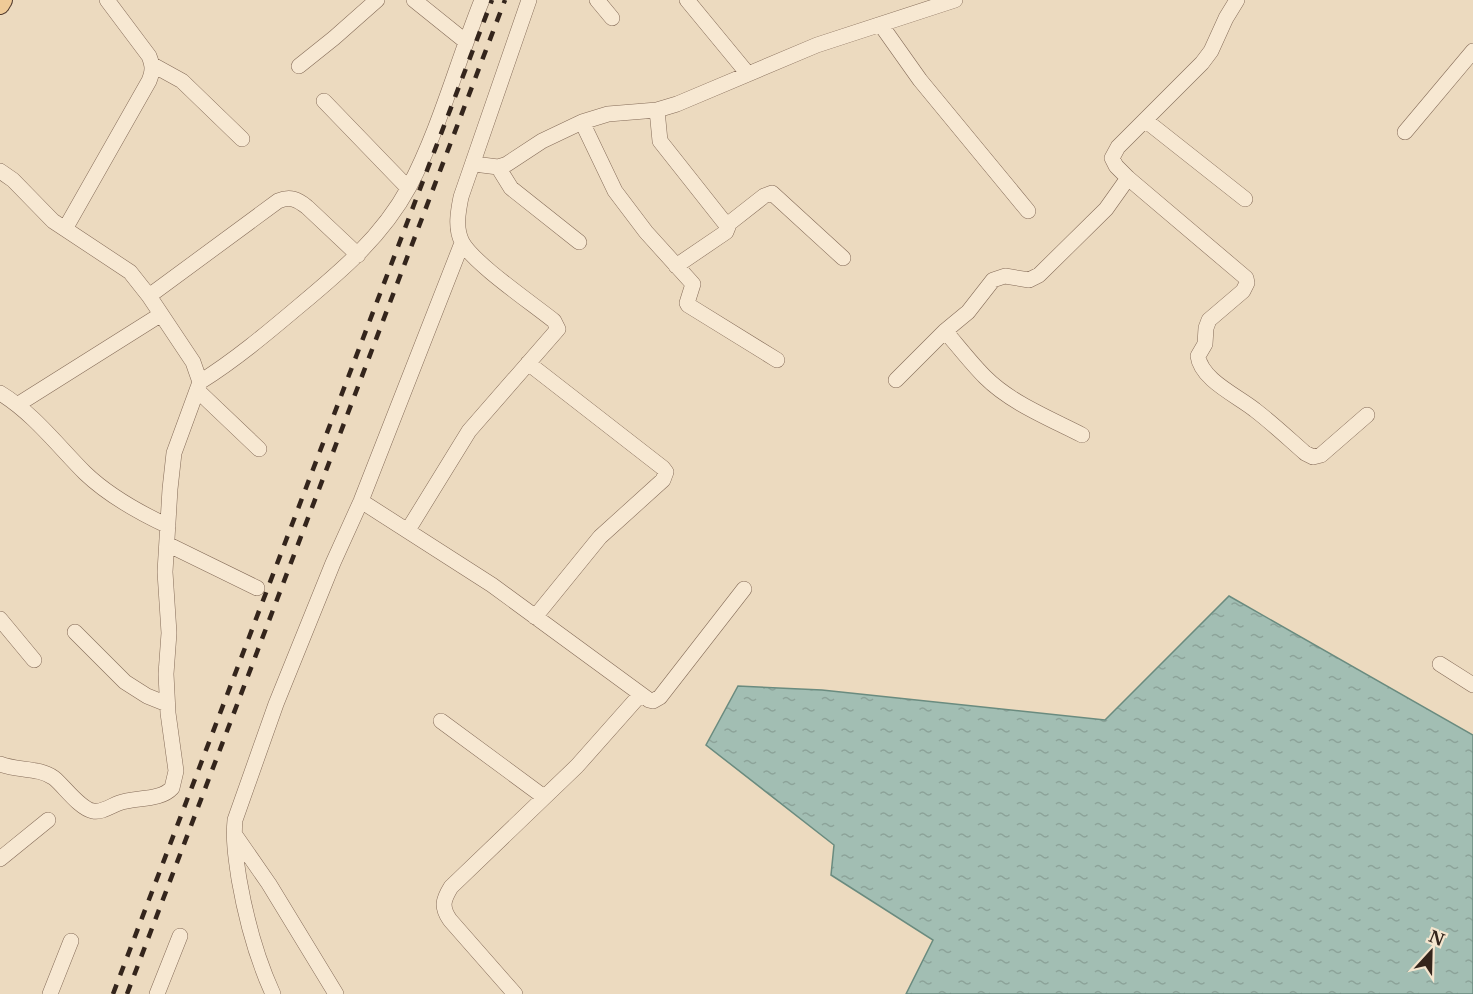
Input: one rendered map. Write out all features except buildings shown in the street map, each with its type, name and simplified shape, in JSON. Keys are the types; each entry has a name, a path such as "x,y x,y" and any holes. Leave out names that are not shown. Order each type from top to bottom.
{"main road":[{"path":"0,5 3,0"}],"street":[{"path":"107,0 153,64 182,81 242,139"},
{"path":"299,66 377,0"},
{"path":"414,0 465,41"},
{"path":"198,386 232,362 358,255 377,233 408,188 432,136 465,41 482,0"},
{"path":"408,530 469,431 556,332 557,324 475,259 462,243 458,230 457,215 461,197 529,0"},
{"path":"597,0 612,18"},
{"path":"687,0 748,74"},
{"path":"474,164 498,167 507,164 542,141 582,122 624,111 657,110 677,104 817,45 955,0"},
{"path":"1237,0 1208,56 1113,154 1114,162 1128,178 1243,274 1248,281 1243,291 1209,320 1204,344 1198,356 1199,362 1217,385 1256,411 1305,453 1313,457 1321,456 1367,415"},
{"path":"881,26 926,88 1028,211"},
{"path":"1405,132 1473,51"},
{"path":"65,229 149,81 153,64"},
{"path":"324,101 408,188"},
{"path":"657,110 660,141 729,228 676,266"},
{"path":"1145,120 1245,199"},
{"path":"582,122 615,191 646,232 693,285 688,305 777,360"},
{"path":"498,167 511,188 579,242"},
{"path":"0,171 13,180 53,221 130,272 149,296 193,362 198,386 174,453 165,572 169,633 166,674 167,704 176,771 172,788 165,794 126,801 95,812 86,809 47,774 0,764"},
{"path":"896,380 945,331 968,312 993,280 1005,276 1029,280 1035,278 1106,209 1128,178"},
{"path":"727,225 764,196 772,194 843,258"},
{"path":"149,296 278,201 286,198 300,201 358,255"},
{"path":"273,994 262,970 244,910 233,832 238,806 276,704 361,501 462,243"},
{"path":"16,405 160,315"},
{"path":"945,331 986,378 1000,390 1082,435"},
{"path":"528,363 666,472 663,480 600,537 535,617"},
{"path":"198,386 258,449"},
{"path":"0,393 16,405 95,481 138,512 168,526"},
{"path":"361,501 462,566 640,695 653,701 660,697 744,589"},
{"path":"167,544 257,588"},
{"path":"0,619 34,660"},
{"path":"75,632 125,682 141,693 167,704"},
{"path":"1440,664 1473,685"},
{"path":"515,994 450,920 443,906 451,887 577,766 640,695"},
{"path":"441,721 544,797"},
{"path":"0,859 48,820"},
{"path":"233,832 269,884 336,994"},
{"path":"157,994 180,936"},
{"path":"50,994 71,941"}],"water":[{"path":"1229,596 1473,735 1473,994 906,994 933,940 831,875 834,845 706,745 738,686 822,690 1105,720"}],"railway":[{"path":"113,994 492,0"},
{"path":"127,994 505,0"}]}
